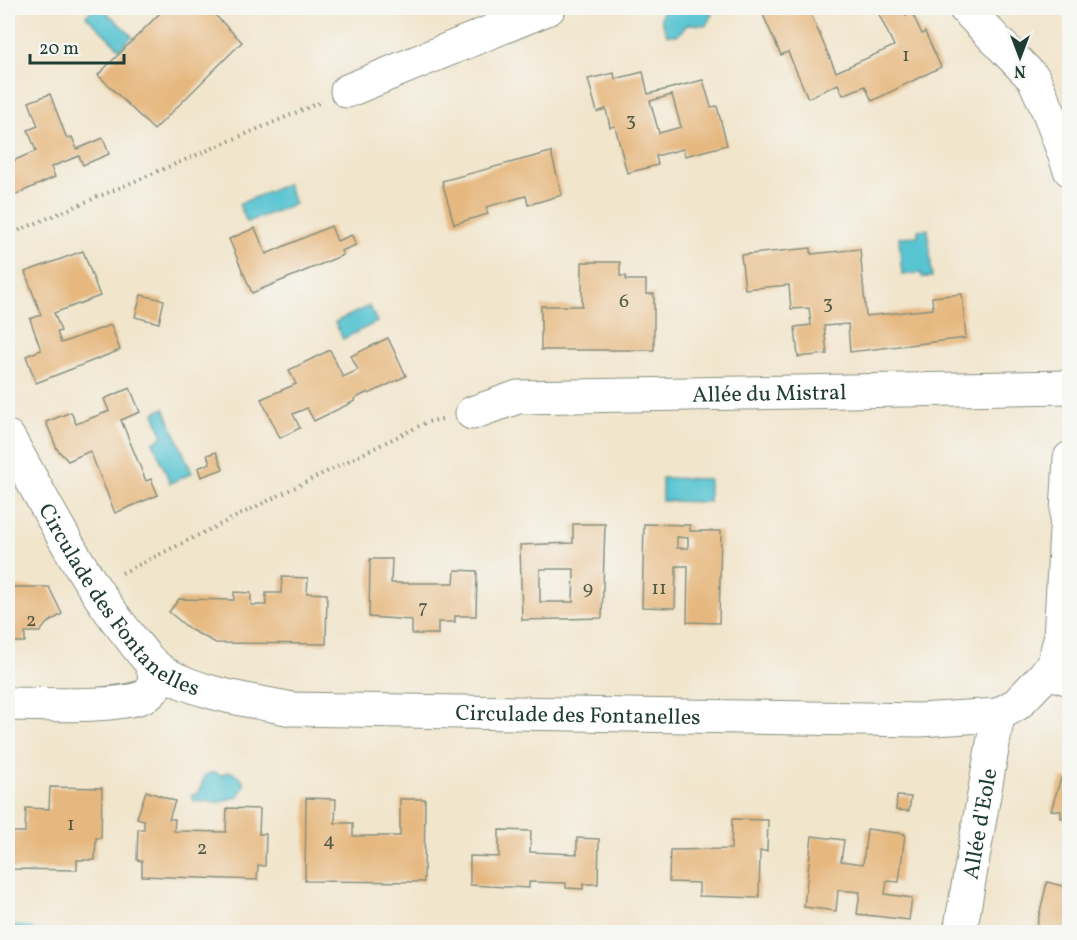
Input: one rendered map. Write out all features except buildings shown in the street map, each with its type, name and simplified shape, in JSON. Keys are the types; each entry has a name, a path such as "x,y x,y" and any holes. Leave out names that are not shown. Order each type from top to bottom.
{"street":[{"path":"965,8 1034,79 1070,170"},
{"path":"347,91 535,10"},
{"name":"Allée du Mistral","path":"472,413 518,397 1070,387"},
{"name":"Circulade des Fontanelles","path":"8,437 107,609 151,664 176,679 245,700 292,709 919,720 998,715"},
{"path":"998,715 1056,681 1054,663 1060,639 1070,458"},
{"path":"8,704 69,704 141,700 153,690 155,674 151,664"},
{"name":"Allée d'Eole","path":"960,933 998,715"}],"path":[{"path":"8,235 347,91"},
{"path":"94,587 427,422 472,413"}],"water":[{"path":"94,8 102,8 132,36 120,49 86,16"},
{"path":"670,8 707,8 712,14 706,25 688,24 678,35 667,35 661,19 662,13"},
{"path":"287,184 295,204 247,222 239,204"},
{"path":"928,229 932,277 922,277 921,273 902,275 899,237 918,236 918,230"},
{"path":"369,306 377,322 343,339 335,322"},
{"path":"164,408 192,473 170,483 153,442 163,437 154,413"},
{"path":"662,478 709,479 709,502 662,501"},
{"path":"230,771 242,779 244,785 239,796 220,802 194,801 191,796 199,792 205,775 213,772 222,775"}],"waterway":[{"path":"8,928 31,932"}]}
